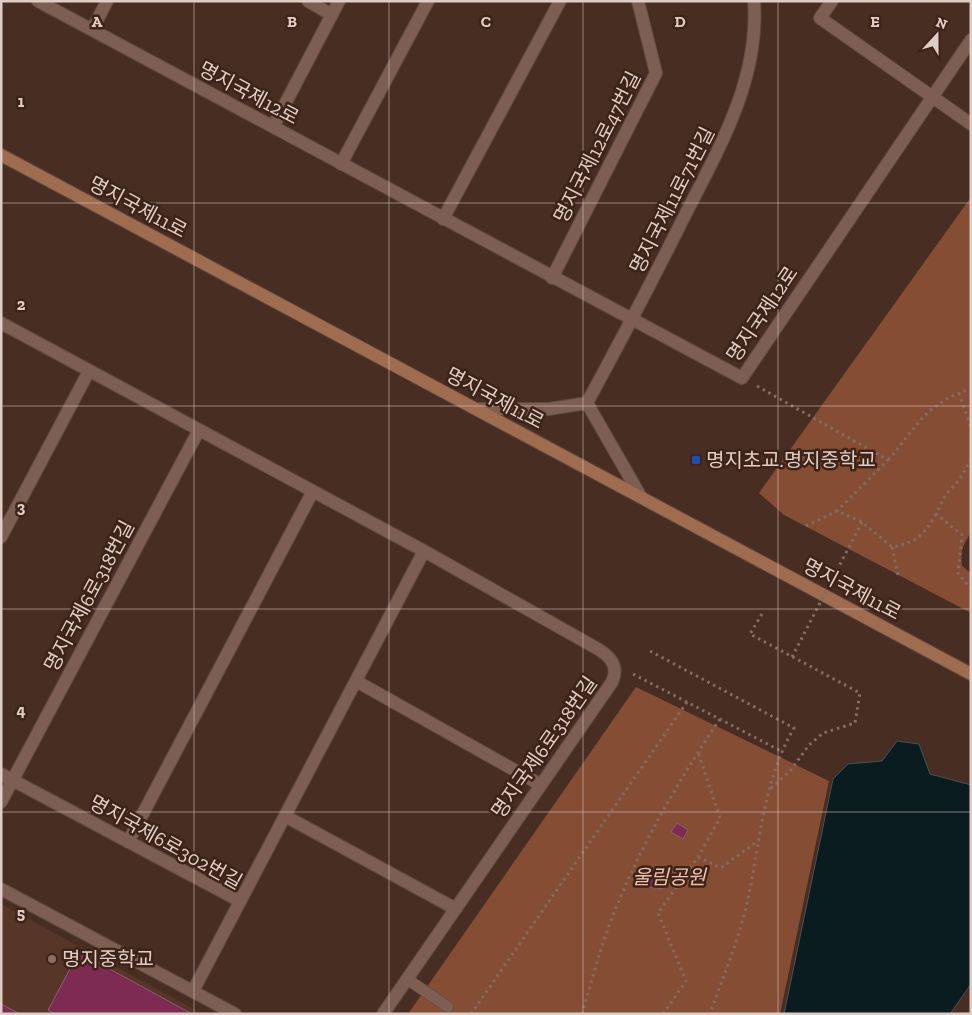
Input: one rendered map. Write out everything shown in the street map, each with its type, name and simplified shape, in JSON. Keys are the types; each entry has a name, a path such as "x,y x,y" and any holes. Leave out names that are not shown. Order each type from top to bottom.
{"main road":[{"name":"명지국제11로","path":"1,155 970,674"}],"street":[{"name":"명지국제12로","path":"38,1 632,321 742,378 971,40"},
{"path":"92,30 107,1"},
{"path":"308,1 332,15"},
{"path":"273,127 339,1"},
{"path":"341,164 428,1"},
{"name":"명지국제12로47번길","path":"552,278 656,73 638,1"},
{"name":"명지국제11로71번길","path":"587,403 632,321 730,127 743,90 751,52 756,17 754,1"},
{"path":"832,1 820,18 930,98 971,124"},
{"path":"443,219 554,3"},
{"name":"명지국제6로318번길","path":"1,323 424,551 598,650 612,660 615,668 612,682 383,1014"},
{"path":"1,537 89,370"},
{"path":"476,409 550,409 587,403 641,497"},
{"name":"명지국제6로318번길","path":"13,780 199,430"},
{"path":"128,842 313,491"},
{"path":"240,902 424,551"},
{"path":"356,680 541,785"},
{"name":"명지국제6로302번길","path":"1,774 240,902 193,991"},
{"path":"1,802 13,780"},
{"path":"285,816 456,909"},
{"path":"1,889 235,1014"}],"lane":[{"path":"407,979 448,1007"}],"path":[{"path":"742,378 888,460"},
{"path":"806,526 837,511 888,460 917,421 947,397 971,389"},
{"path":"959,393 971,428"},
{"path":"892,546 911,544 928,528 946,494 960,479 971,459"},
{"path":"837,511 862,522 892,546 898,575"},
{"path":"936,514 962,535 958,573 971,589"},
{"path":"792,657 862,522"},
{"path":"762,614 750,634 860,693 855,723 823,733 809,745 790,771 769,791"},
{"path":"650,650 794,728 781,751 769,791 744,913 710,1014"},
{"path":"633,674 781,751"},
{"path":"471,1014 687,702"},
{"path":"582,1014 609,924 645,842 698,751 720,719"},
{"path":"663,1014 686,981 658,912 698,857 720,818 698,751"},
{"path":"698,857 721,868 759,840"}],"shaded area":[{"path":"897,741 919,744 930,774 971,785 971,984 950,1014 784,1014 833,779 848,764 882,761"},
{"name":"명지중학교","path":"1,904 203,1014 1,1014"}],"green space":[{"path":"971,197 971,533 964,545 961,556 962,566 971,573 971,613 784,515 759,493"},
{"name":"울림공원","path":"636,687 829,781 780,1014 408,1014"}],"building":[{"path":"677,823 688,830 683,839 671,832"},
{"path":"651,876 665,878 663,889 649,887"},
{"path":"79,952 192,1014 55,1014 48,1010"},
{"path":"1,1004 20,1014 1,1014"}],"place":[{"name":"명지초교.명지중학교","path":"696,460"},
{"name":"명지중학교","path":"52,959"}]}
